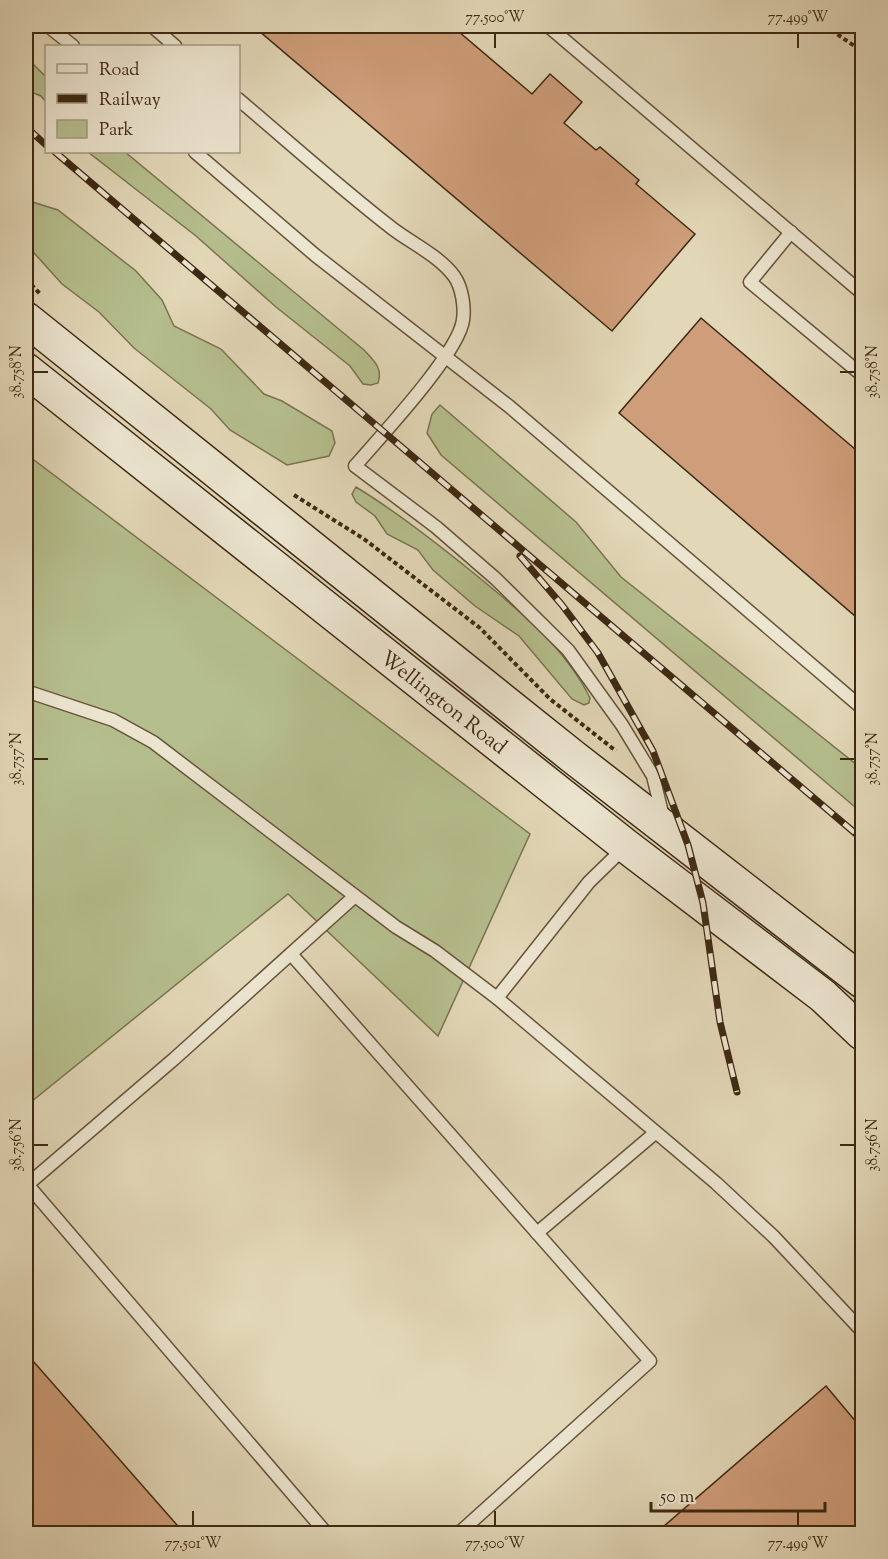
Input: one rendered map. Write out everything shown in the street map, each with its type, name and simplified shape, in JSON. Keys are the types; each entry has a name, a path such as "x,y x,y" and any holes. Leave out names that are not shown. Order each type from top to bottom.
{"main road":[{"name":"Wellington Road","path":"37,310 667,830 862,981"},
{"name":"Wellington Road","path":"26,370 626,846 823,996 862,1033"}],"lane":[{"path":"48,26 72,45"},
{"path":"152,26 175,45"},
{"path":"548,26 862,293"},
{"path":"240,101 394,230 446,266 456,278 461,290 463,319 458,338 355,466 436,527 496,579 568,650 622,725 653,776 667,830"},
{"path":"196,153 315,255 510,407 862,708"},
{"path":"791,232 750,282 862,375"},
{"path":"26,692 104,717 153,742 355,896 497,998 774,1237 862,1331"},
{"path":"497,998 589,882 626,846"},
{"path":"327,1533 26,1184 174,1059 355,896"},
{"path":"291,954 650,1361 458,1533"},
{"path":"537,1233 655,1133"}],"path":[{"path":"825,26 862,51"},
{"path":"26,279 37,310"},
{"path":"285,489 364,539 480,628 550,699 620,754"}],"green space":[{"path":"26,57 45,76 45,101 41,96 26,90"},
{"path":"89,153 126,153 364,350 378,369 378,383 363,384 350,366 276,307 196,236"},
{"path":"26,200 58,210 136,271 162,300 174,326 221,349 264,394 282,401 332,431 335,443 329,456 287,465 230,430 211,409 134,348 99,312 62,284 26,244"},
{"path":"440,405 576,522 621,577 862,769 862,813 441,455 427,433 432,414"},
{"path":"26,454 530,834 438,1036 288,894 26,1106"},
{"path":"356,487 429,538 521,613 567,661 590,698 589,703 584,705 572,699 519,636 475,606 433,570 418,550 387,534 375,516 356,502 352,494"}],"building":[{"path":"253,26 452,26 532,94 550,74 582,102 564,123 596,150 600,147 639,180 636,184 695,234 612,331"},
{"path":"701,318 862,455 862,622 619,413"},
{"path":"26,1353 184,1533 26,1533"},
{"path":"826,1386 862,1429 862,1533 656,1533"}],"railway":[{"path":"26,127 45,144"},
{"path":"56,153 862,839"},
{"path":"520,556 562,605 598,653 653,751 688,845 703,903 720,1022 737,1092"}]}
